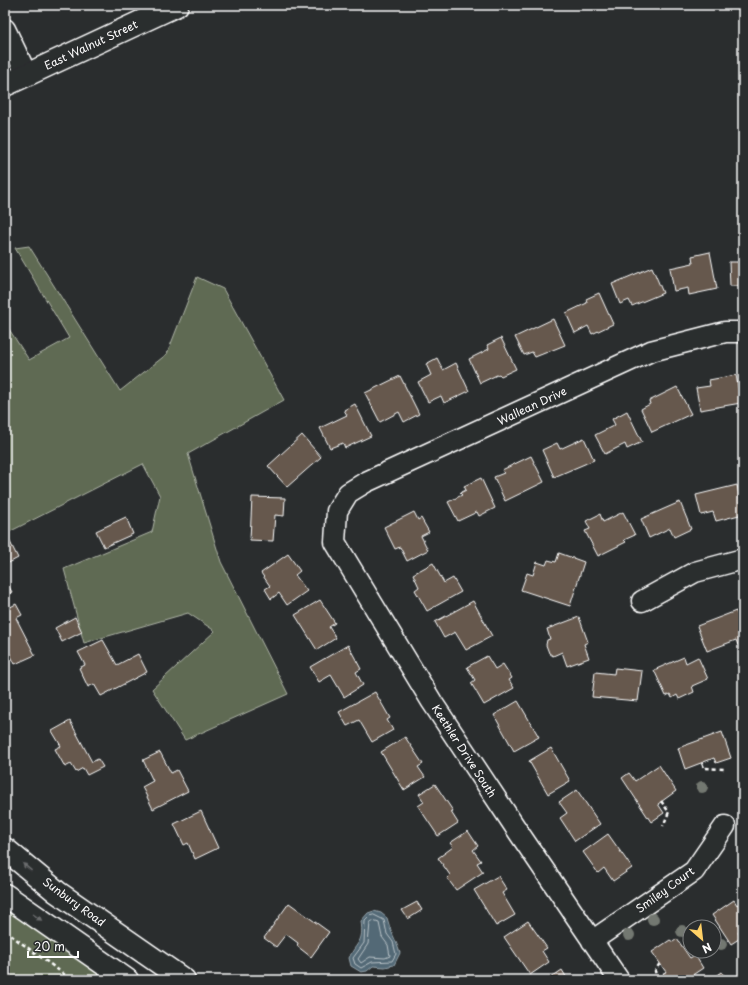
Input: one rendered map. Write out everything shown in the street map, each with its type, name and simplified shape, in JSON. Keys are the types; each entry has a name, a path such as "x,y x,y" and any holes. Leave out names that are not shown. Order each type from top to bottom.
{"main road":[{"name":"East Walnut Street","path":"5,85 177,5"},
{"name":"Sunbury Road","path":"5,849 57,892 184,980"},
{"path":"5,895 127,980"}],"street":[{"path":"5,29 27,75"},
{"name":"Wallean Drive","path":"337,511 348,493 366,482 651,351 725,332 743,332"},
{"name":"Keethler Drive South","path":"337,511 335,542 432,702 518,833 619,980"},
{"path":"642,601 694,572 743,559"},
{"name":"Smiley Court","path":"592,941 694,871 725,826"}],"path":[{"path":"702,763 704,768 724,769"},
{"path":"661,801 669,812 663,826"},
{"path":"5,931 72,980"},
{"path":"657,980 655,971 660,963"}],"green space":[{"path":"29,246 120,391 167,354 197,277 223,289 284,400 188,454 221,562 288,694 185,740 152,689 215,631 188,613 84,643 64,569 152,532 160,496 143,464 5,534 5,323 29,360 69,338 15,248"},
{"path":"5,905 108,980 5,980"}],"water":[{"path":"374,911 381,913 387,918 400,953 394,965 385,967 373,966 367,971 361,972 351,966 349,958 361,938 361,921 368,913"}],"building":[{"path":"710,252 717,289 689,295 688,288 674,291 670,268 693,263 692,256"},
{"path":"729,262 743,262 743,286 730,286"},
{"path":"652,267 663,293 632,306 629,300 620,304 612,284"},
{"path":"599,293 613,324 592,334 588,326 575,333 566,313 587,303 586,299"},
{"path":"553,319 565,345 535,357 532,352 524,355 515,337"},
{"path":"501,338 516,369 501,376 499,374 480,383 469,359 489,349 487,345"},
{"path":"437,358 443,370 456,363 469,391 444,403 441,396 428,402 418,382 431,375 426,364"},
{"path":"736,375 741,403 700,410 696,388 710,386 709,380"},
{"path":"400,376 419,414 404,422 399,412 380,422 365,393"},
{"path":"677,387 691,414 652,432 641,409 650,404 649,401"},
{"path":"355,404 371,436 345,448 343,443 330,448 320,428 347,415 344,410"},
{"path":"627,411 642,442 627,449 625,444 605,454 595,435 615,425 612,419"},
{"path":"302,435 321,457 287,487 268,466"},
{"path":"584,438 594,460 554,477 542,450 557,443 560,449"},
{"path":"531,456 544,482 505,501 494,477 504,473 502,470"},
{"path":"481,478 495,508 479,516 477,512 458,521 448,502 462,495 460,493 466,490 464,486"},
{"path":"737,485 743,514 716,521 713,512 701,515 696,495"},
{"path":"252,497 285,498 284,516 275,515 273,541 250,540"},
{"path":"680,502 691,529 674,537 670,528 649,538 641,519"},
{"path":"414,512 418,520 421,518 429,532 421,536 428,550 407,561 400,547 395,549 384,527"},
{"path":"623,512 635,535 624,540 626,542 598,556 585,531 590,529 586,521 600,514 603,522"},
{"path":"126,517 133,534 104,547 96,531"},
{"path":"9,540 18,558 5,565 5,543"},
{"path":"559,553 584,562 570,606 521,590 527,573 533,575 537,562 546,565 548,560 556,562"},
{"path":"288,554 300,571 295,575 307,591 287,605 279,593 271,599 265,589 270,586 261,573"},
{"path":"433,563 444,583 453,578 461,592 427,611 415,590 419,587 413,574"},
{"path":"5,580 12,592 5,596"},
{"path":"320,600 335,623 329,627 336,638 317,650 295,615"},
{"path":"473,601 492,636 466,650 455,632 444,638 435,622"},
{"path":"16,604 22,615 16,618 35,655 15,664 5,644 5,610"},
{"path":"736,611 743,628 743,643 738,645 736,640 707,651 697,626"},
{"path":"75,617 82,632 62,642 55,628"},
{"path":"579,617 588,642 584,644 589,658 567,666 562,652 553,656 549,653 546,645 547,640 550,639 547,629"},
{"path":"103,640 117,665 138,654 147,672 101,696 94,684 88,687 79,668 85,665 78,652"},
{"path":"348,645 361,669 356,672 363,685 344,697 331,675 319,682 310,667"},
{"path":"487,656 495,669 503,664 512,678 509,680 514,688 484,705 471,683 475,680 467,667"},
{"path":"684,657 686,663 698,657 708,679 692,686 694,692 679,699 677,695 672,698 670,694 666,696 654,670"},
{"path":"615,668 642,671 638,701 592,697 595,672 614,674"},
{"path":"375,692 390,718 387,720 393,730 372,742 359,720 347,726 339,712"},
{"path":"518,701 539,737 514,751 494,715"},
{"path":"70,721 92,762 98,759 103,767 87,775 83,768 76,772 71,764 65,767 55,749 61,746 52,731"},
{"path":"722,732 731,758 716,763 714,758 685,769 678,748"},
{"path":"405,737 423,764 418,767 425,777 404,790 381,752"},
{"path":"551,748 570,781 548,794 529,761"},
{"path":"160,752 171,773 177,770 188,791 153,809 142,787 153,781 143,760"},
{"path":"659,765 676,791 658,804 664,813 651,822 622,778 629,773 635,781"},
{"path":"435,784 453,811 451,812 458,823 438,836 418,806 424,802 419,794"},
{"path":"577,790 600,824 575,841 560,818 567,813 559,802"},
{"path":"201,811 218,848 195,859 188,843 184,845 174,824"},
{"path":"468,831 478,846 473,850 481,861 477,863 483,872 456,890 447,878 450,875 438,858 453,847 450,843"},
{"path":"608,834 632,868 613,881 604,868 598,873 583,852"},
{"path":"498,876 507,890 502,893 515,915 496,926 474,890"},
{"path":"734,900 737,905 743,901 743,929 738,932 742,937 731,944 722,930 722,919 715,919 712,915"},
{"path":"417,902 422,910 408,919 402,910"},
{"path":"289,903 329,932 311,957 297,946 298,943 286,934 276,947 264,938"},
{"path":"528,921 547,948 542,951 549,962 530,975 504,937"},
{"path":"677,939 682,946 682,959 697,959 703,968 685,980 668,980 663,973 666,972 652,952 670,940 673,942"},
{"path":"562,970 568,980 547,980"},
{"path":"722,972 727,980 711,980"}]}
